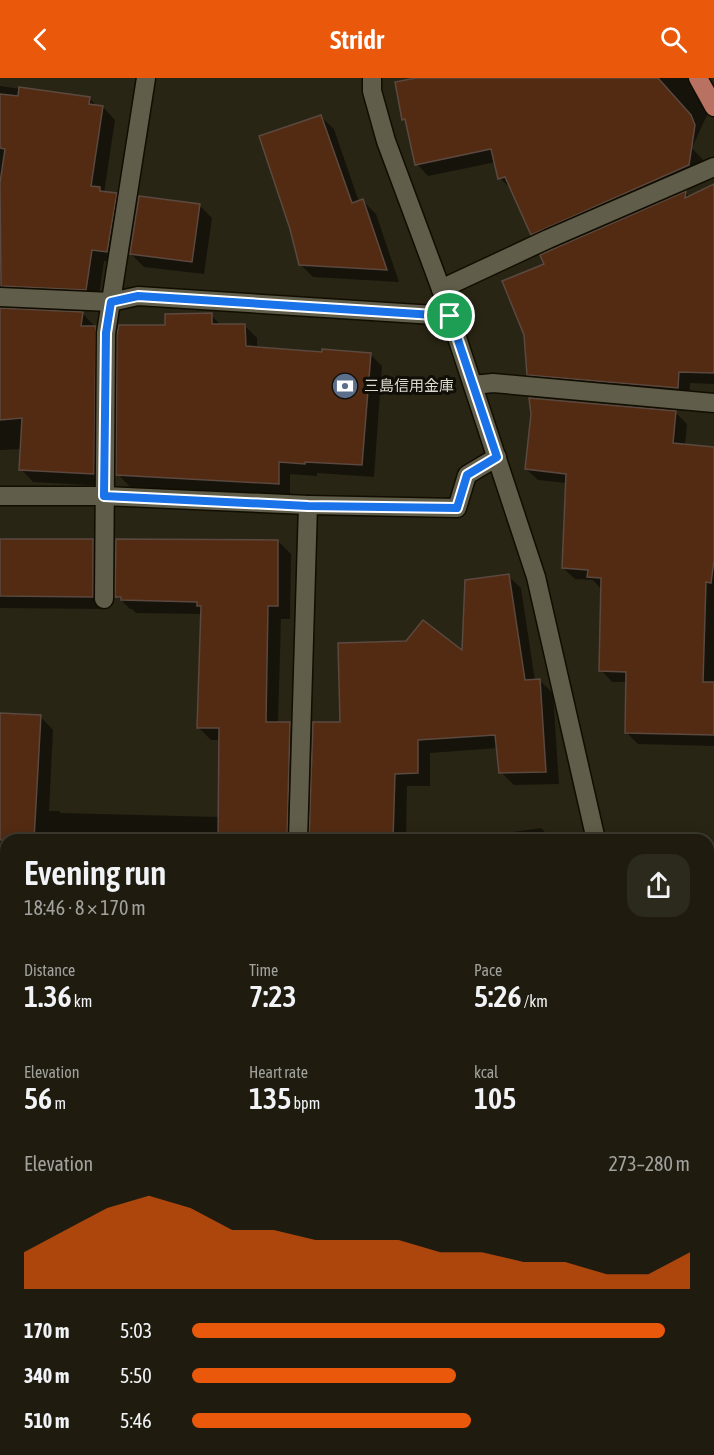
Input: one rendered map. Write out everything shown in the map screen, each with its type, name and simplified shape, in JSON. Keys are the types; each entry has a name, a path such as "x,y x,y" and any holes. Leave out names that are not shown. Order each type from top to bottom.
{"main road":[{"path":"698,78 714,107"}],"street":[{"path":"104,599 106,333 146,78"},
{"path":"372,78 372,91 386,141 441,289 536,577 595,834"},
{"path":"441,289 548,239 714,167"},
{"path":"0,297 111,302 138,296 450,316"},
{"path":"473,385 493,383 714,402"},
{"path":"0,496 104,496 308,506 457,508 467,475 497,457"},
{"path":"298,834 308,506"}],"building":[{"path":"416,78 658,78 691,115 695,125 689,165 531,235 505,177 498,179 491,149 415,165 405,119 402,120 395,82"},
{"path":"19,87 90,97 89,104 103,106 91,186 100,187 100,191 117,193 107,252 92,250 86,290 1,286 0,183 5,149 0,148 0,94 18,96"},
{"path":"321,115 352,203 363,199 387,270 299,265 290,229 259,136"},
{"path":"714,184 714,373 679,372 678,388 527,375 524,335 502,281 544,264 540,255 553,249 686,191 685,198"},
{"path":"139,196 200,204 192,262 130,254"},
{"path":"0,308 83,312 81,326 96,326 94,474 19,470 22,418 0,420"},
{"path":"212,313 212,324 245,324 246,346 371,353 362,465 279,462 279,484 116,475 117,334 119,325 165,325 165,314"},
{"path":"529,398 676,411 673,443 714,447 714,560 711,583 706,582 703,682 714,682 714,735 625,733 626,672 599,671 601,578 587,577 588,570 562,568 566,474 525,469 531,414"},
{"path":"0,539 93,539 93,597 0,596"},
{"path":"116,539 278,540 278,606 268,606 266,722 290,722 287,834 218,834 219,728 197,728 201,606 197,606 197,602 121,600 121,597 115,597"},
{"path":"509,574 525,680 540,679 546,772 499,773 495,735 418,740 418,773 395,774 393,834 309,834 313,722 340,722 338,643 406,641 423,620 462,650 465,580"},
{"path":"0,713 41,715 34,834 0,834"}],"place":[{"name":"三島信用金庫","path":"345,386"}],"route":[{"path":"138,296 450,316 497,457 467,475 457,508 308,506 104,496 106,333 111,302 138,296"}]}
